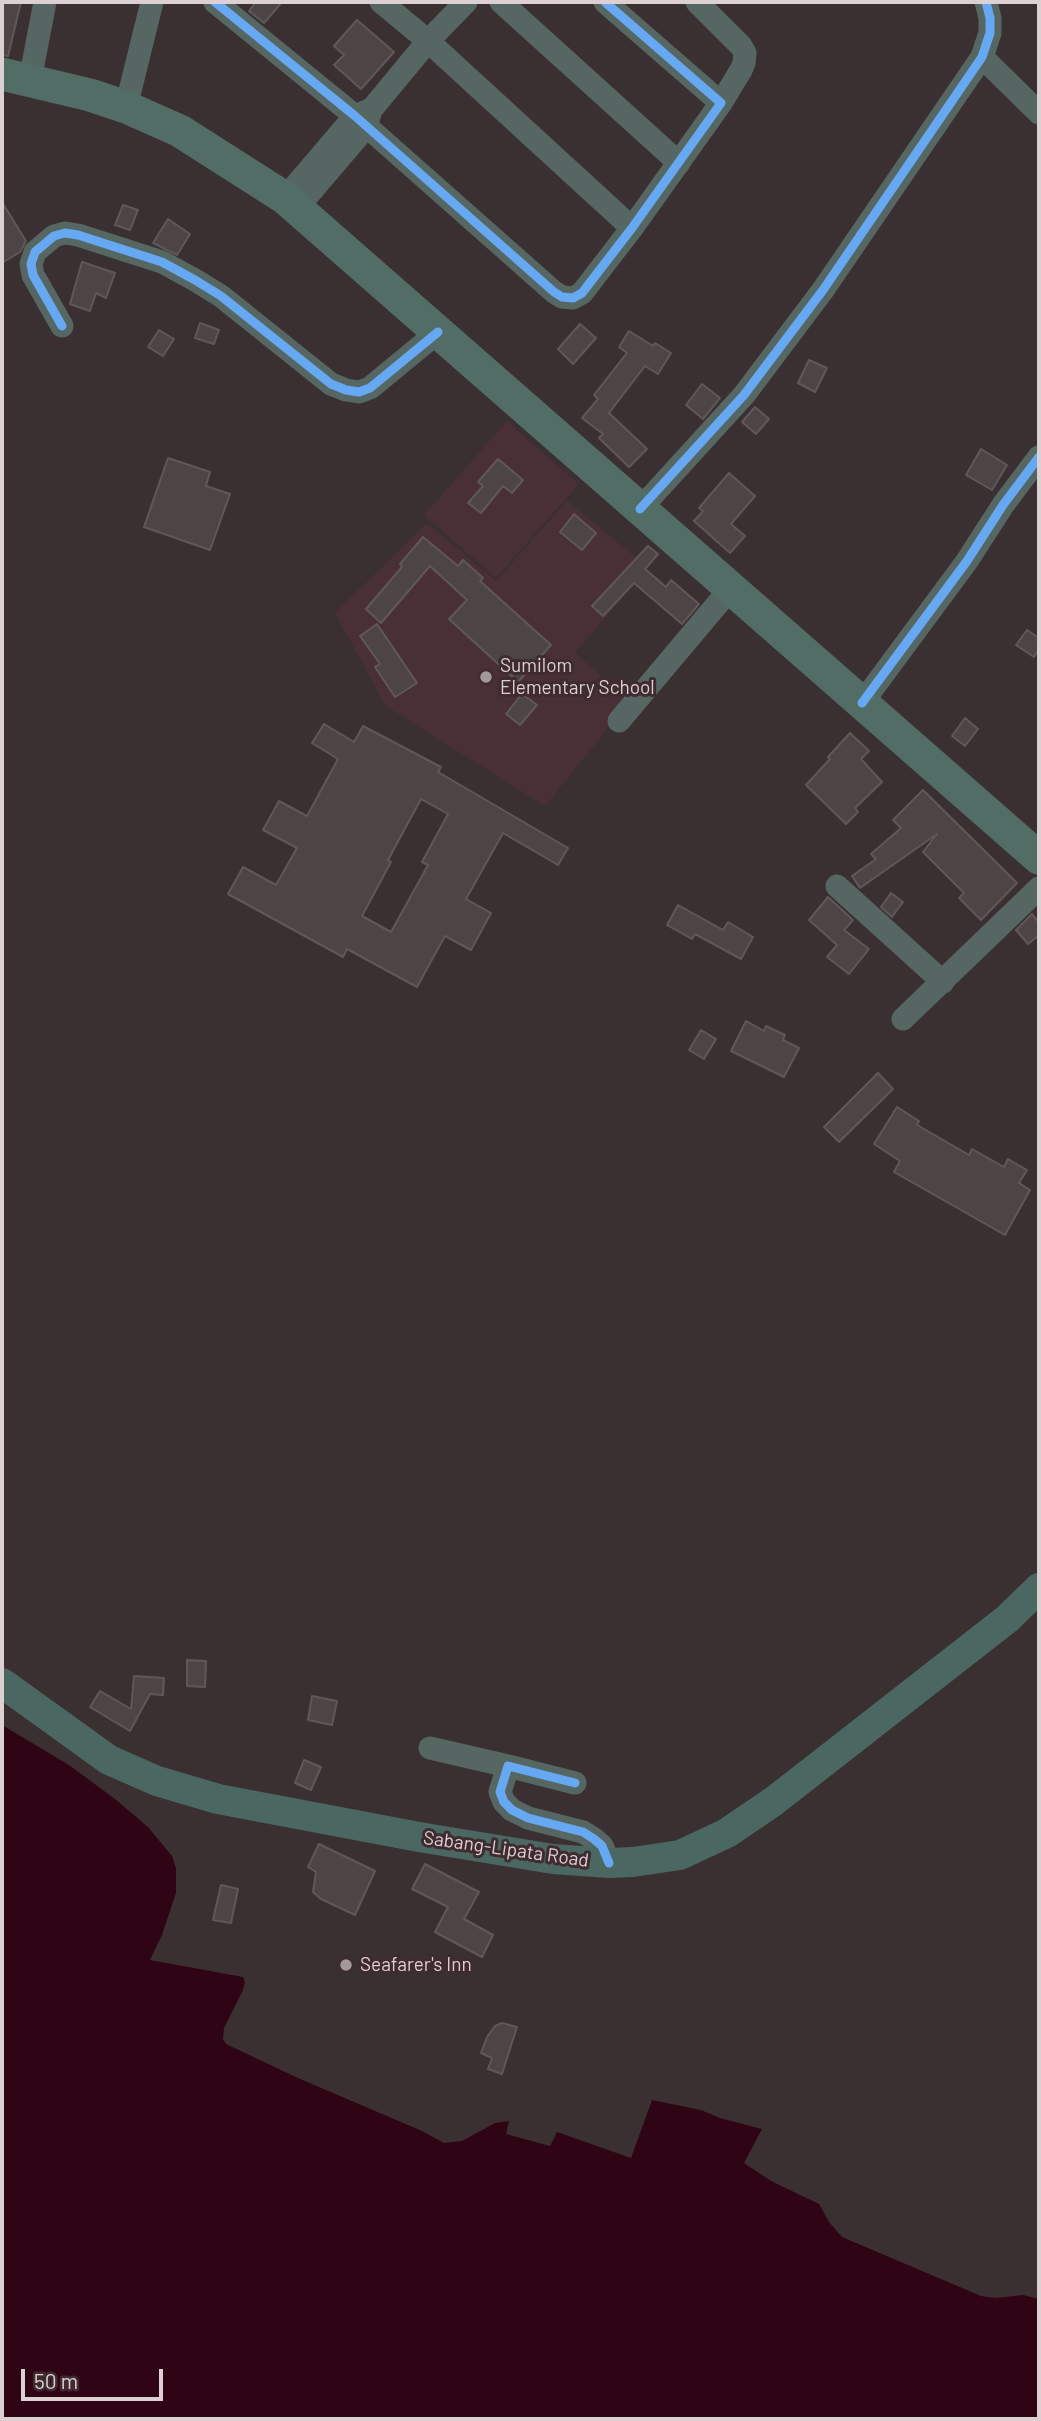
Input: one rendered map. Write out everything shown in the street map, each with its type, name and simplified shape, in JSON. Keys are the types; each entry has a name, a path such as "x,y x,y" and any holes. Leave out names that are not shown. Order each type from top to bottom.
{"highway":[{"path":"16,77 90,94 180,131 291,203 1039,858"}],"main road":[{"name":"Sabang-Lipata Road","path":"2,1683 109,1760 169,1785 218,1799 381,1830 553,1859 609,1863 680,1855 727,1833 774,1801 1007,1619 1039,1588"}],"street":[{"path":"16,77 45,2"},
{"path":"126,107 152,2"},
{"path":"215,2 364,117 562,297 573,298 582,293 632,228 741,71 744,63 741,46 697,2"},
{"path":"381,2 428,41 632,228"},
{"path":"291,203 428,41 466,2"},
{"path":"501,2 679,163"},
{"path":"606,2 721,103"},
{"path":"640,509 744,395 823,290 982,57 990,33 986,2"},
{"path":"982,57 1039,113"},
{"path":"62,326 33,275 31,264 34,252 54,236 65,233 162,262 195,280 221,296 331,384 346,390 370,388 438,332"},
{"path":"862,703 967,561 1003,505 1039,457"},
{"path":"619,721 731,588"},
{"path":"837,886 943,982"},
{"path":"903,1019 1039,888"},
{"path":"430,1748 575,1783"},
{"path":"508,1766 500,1792 504,1802 512,1810 528,1818 583,1832 602,1846 609,1863"}],"shaded area":[{"path":"507,421 579,484 496,578 424,515"},
{"name":"Sumilom Elementary School","path":"567,500 648,568 575,653 630,701 545,806 386,706 335,613 427,523 496,581"},
{"path":"2,1725 69,1765 115,1799 148,1827 172,1856 176,1868 176,1893 162,1935 150,1960 243,1977 243,1990 224,2028 223,2039 226,2044 444,2143 462,2141 495,2123 509,2121 506,2134 550,2146 557,2132 631,2158 652,2100 701,2110 762,2129 744,2163 771,2181 819,2204 842,2237 981,2296 995,2298 1023,2295 1039,2299 1039,2419 2,2419"}],"building":[{"path":"2,2 21,2 8,56 2,55"},
{"path":"256,2 282,2 264,23 249,11"},
{"path":"357,20 394,52 361,89 334,65 344,55 334,46"},
{"path":"2,202 26,241 20,252 2,263"},
{"path":"123,205 138,210 130,230 115,225"},
{"path":"168,219 190,234 177,255 153,243"},
{"path":"82,262 115,273 106,298 96,293 90,311 70,304"},
{"path":"200,323 219,330 214,344 195,338"},
{"path":"580,324 596,338 573,364 558,349"},
{"path":"159,330 174,339 163,356 148,347"},
{"path":"629,331 653,346 655,343 671,353 658,374 645,366 609,413 647,449 629,467 599,438 603,434 582,418 598,399 594,395 627,353 619,347"},
{"path":"809,360 827,368 815,392 798,383"},
{"path":"702,384 720,398 703,419 686,405"},
{"path":"755,407 769,419 756,434 742,422"},
{"path":"981,449 1007,465 992,490 966,475"},
{"path":"168,458 210,472 206,486 230,494 210,550 144,527"},
{"path":"498,459 523,480 512,493 503,486 481,513 468,503 483,486 478,482"},
{"path":"729,473 755,496 731,524 745,536 730,553 694,521 703,511 699,508"},
{"path":"574,514 596,533 582,550 560,532"},
{"path":"423,537 458,566 463,560 483,578 480,581 551,645 518,682 449,619 467,600 430,566 381,623 366,609 402,567 400,564"},
{"path":"648,546 658,554 645,569 666,587 671,580 699,604 682,624 634,583 603,616 592,606"},
{"path":"377,624 417,683 395,697 375,667 380,664 360,636"},
{"path":"1027,630 1039,638 1039,649 1034,657 1016,645"},
{"path":"522,694 537,705 520,725 506,714"},
{"path":"965,718 978,729 965,746 952,736"},
{"path":"324,724 354,742 363,726 441,767 438,772 568,848 558,865 503,833 466,899 491,913 471,950 445,936 417,987 347,949 343,957 228,894 243,867 276,885 297,848 263,830 279,801 307,816 338,759 312,743","holes":["421,799 448,814 422,862 428,865 391,932 362,916"]},
{"path":"850,733 869,751 861,759 882,782 855,808 858,812 846,824 806,785"},
{"path":"923,790 1017,883 981,920 959,898 964,893 923,852 937,834 860,888 852,876 876,859 871,854 901,828 893,820"},
{"path":"891,893 903,902 892,917 881,907"},
{"path":"828,897 853,920 844,930 869,949 849,974 827,957 837,945 809,920"},
{"path":"678,905 723,930 728,922 753,937 741,959 695,934 692,939 667,925"},
{"path":"1032,914 1039,923 1039,935 1028,944 1016,930"},
{"path":"746,1021 764,1031 766,1026 785,1035 783,1040 799,1048 784,1077 731,1051"},
{"path":"701,1030 716,1039 704,1059 689,1050"},
{"path":"878,1073 893,1089 839,1142 824,1127"},
{"path":"897,1107 919,1121 917,1125 969,1155 972,1149 1004,1167 1008,1159 1027,1170 1019,1183 1030,1190 1005,1235 894,1172 900,1161 874,1144"},
{"path":"187,1660 206,1661 205,1687 187,1686"},
{"path":"134,1676 164,1678 163,1695 150,1694 130,1731 90,1707 100,1691 131,1709"},
{"path":"312,1696 337,1701 332,1725 308,1720"},
{"path":"304,1760 321,1767 311,1790 295,1783"},
{"path":"319,1844 375,1871 355,1915 321,1899 313,1892 316,1872 308,1867"},
{"path":"425,1864 479,1892 464,1919 493,1935 482,1957 435,1932 448,1907 412,1889"},
{"path":"221,1885 238,1889 231,1923 213,1920"},
{"path":"502,2023 517,2027 502,2074 488,2069 492,2058 481,2053 487,2037 495,2026"}],"cycle path":[{"path":"215,2 355,116 554,292 562,297 573,298 582,293 632,228 721,103 605,2"},
{"path":"640,509 744,395 823,290 982,57 990,33 986,2"},
{"path":"62,326 33,275 31,264 35,252 54,236 65,233 162,262 195,280 221,296 331,384 346,390 359,392 370,388 438,332"},
{"path":"862,703 967,561 1003,505 1039,457"},
{"path":"575,1783 508,1766 500,1792 504,1802 512,1810 528,1818 583,1832 594,1839 602,1846 609,1863"}],"place":[{"name":"Sumilom Elementary School","path":"486,677"},
{"name":"Seafarer's Inn","path":"346,1965"}]}
